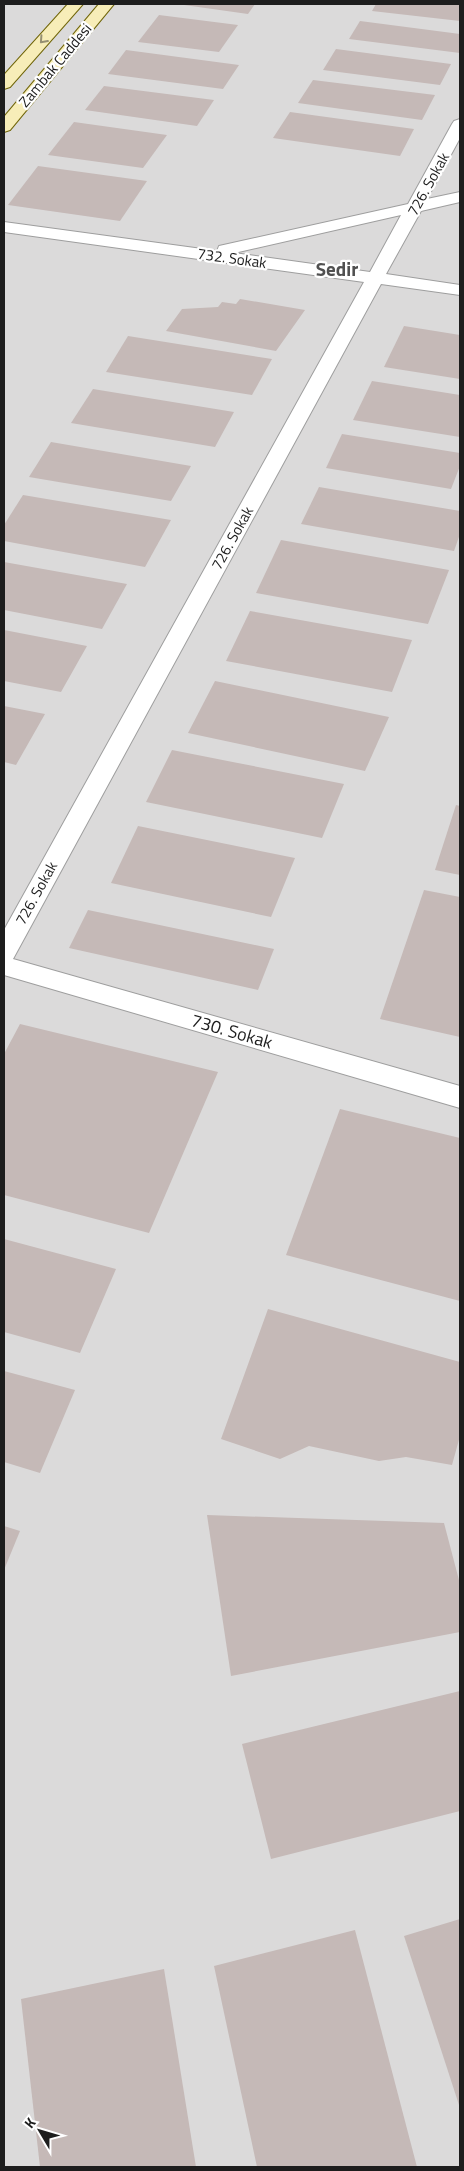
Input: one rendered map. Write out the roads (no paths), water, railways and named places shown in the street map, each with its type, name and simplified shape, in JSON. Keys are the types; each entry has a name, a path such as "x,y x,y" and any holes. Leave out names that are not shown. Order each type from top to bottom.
{"street":[{"name":"Zambak Caddesi","path":"4,84 76,4"},
{"name":"Zambak Caddesi","path":"4,127 107,4"},
{"name":"726. Sokak","path":"4,953 460,124"},
{"path":"207,254 460,197"},
{"name":"732. Sokak","path":"4,227 460,290"},
{"name":"730. Sokak","path":"4,966 460,1097"}],"district":[{"name":"Sedir","path":"337,268"}]}
